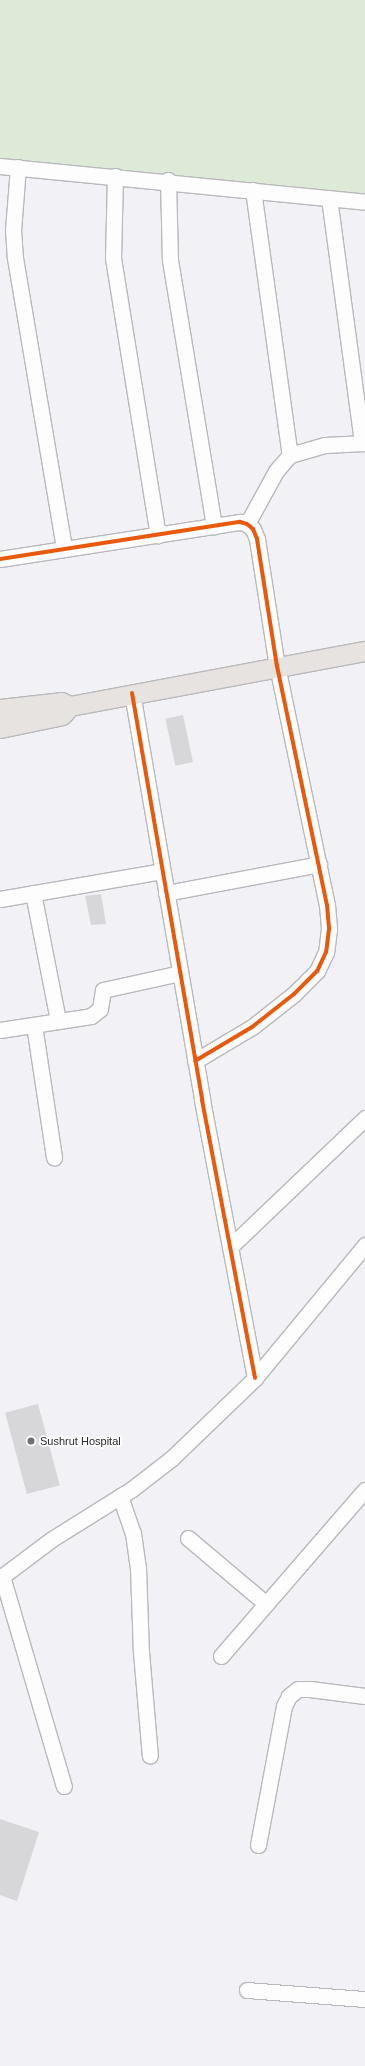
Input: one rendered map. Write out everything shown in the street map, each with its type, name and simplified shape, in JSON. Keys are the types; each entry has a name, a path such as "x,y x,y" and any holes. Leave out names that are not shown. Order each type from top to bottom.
{"main road":[{"path":"0,710 61,702 70,706 132,693 365,651"},
{"path":"0,728 62,715 70,706"}],"street":[{"path":"0,166 168,180 365,202"},
{"path":"18,167 13,230 15,258 64,549"},
{"path":"115,176 113,258 158,535"},
{"path":"168,180 170,260 214,526"},
{"path":"253,190 290,455"},
{"path":"247,524 276,471 290,455 325,445 363,443 329,198"},
{"path":"0,559 240,522 247,524 253,529 257,539 277,666 319,864 327,905 329,929 326,952 317,971 294,994 252,1027 195,1061"},
{"path":"132,693 195,1061 254,1378"},
{"path":"166,893 319,864"},
{"path":"0,899 162,871"},
{"path":"33,893 58,1021"},
{"path":"0,1030 97,1014 103,990 180,974"},
{"path":"34,1025 54,1157"},
{"path":"230,1247 365,1118"},
{"path":"64,1786 1,1577 52,1539 120,1496 172,1458 254,1378 365,1245"},
{"path":"221,1656 365,1490"},
{"path":"120,1496 133,1533 138,1568 141,1652 150,1756"},
{"path":"188,1538 266,1604"},
{"path":"258,1845 284,1706 289,1696 298,1689 310,1689 365,1696"},
{"path":"247,1990 365,1999"}],"green space":[{"path":"0,0 365,0 365,194 0,161"}],"building":[{"path":"183,715 193,762 175,766 165,719"},
{"path":"101,894 106,924 91,925 85,896"},
{"path":"38,1404 60,1485 27,1494 5,1413"},
{"path":"0,1819 39,1832 17,1901 0,1895"}],"cycle path":[{"path":"0,559 240,522 247,524 253,529 257,539 277,666 327,905 329,929 326,952 317,971 294,994 252,1027 195,1061"},
{"path":"132,693 202,1100 255,1378"}],"place":[{"name":"Sushrut Hospital","path":"31,1441"}]}
